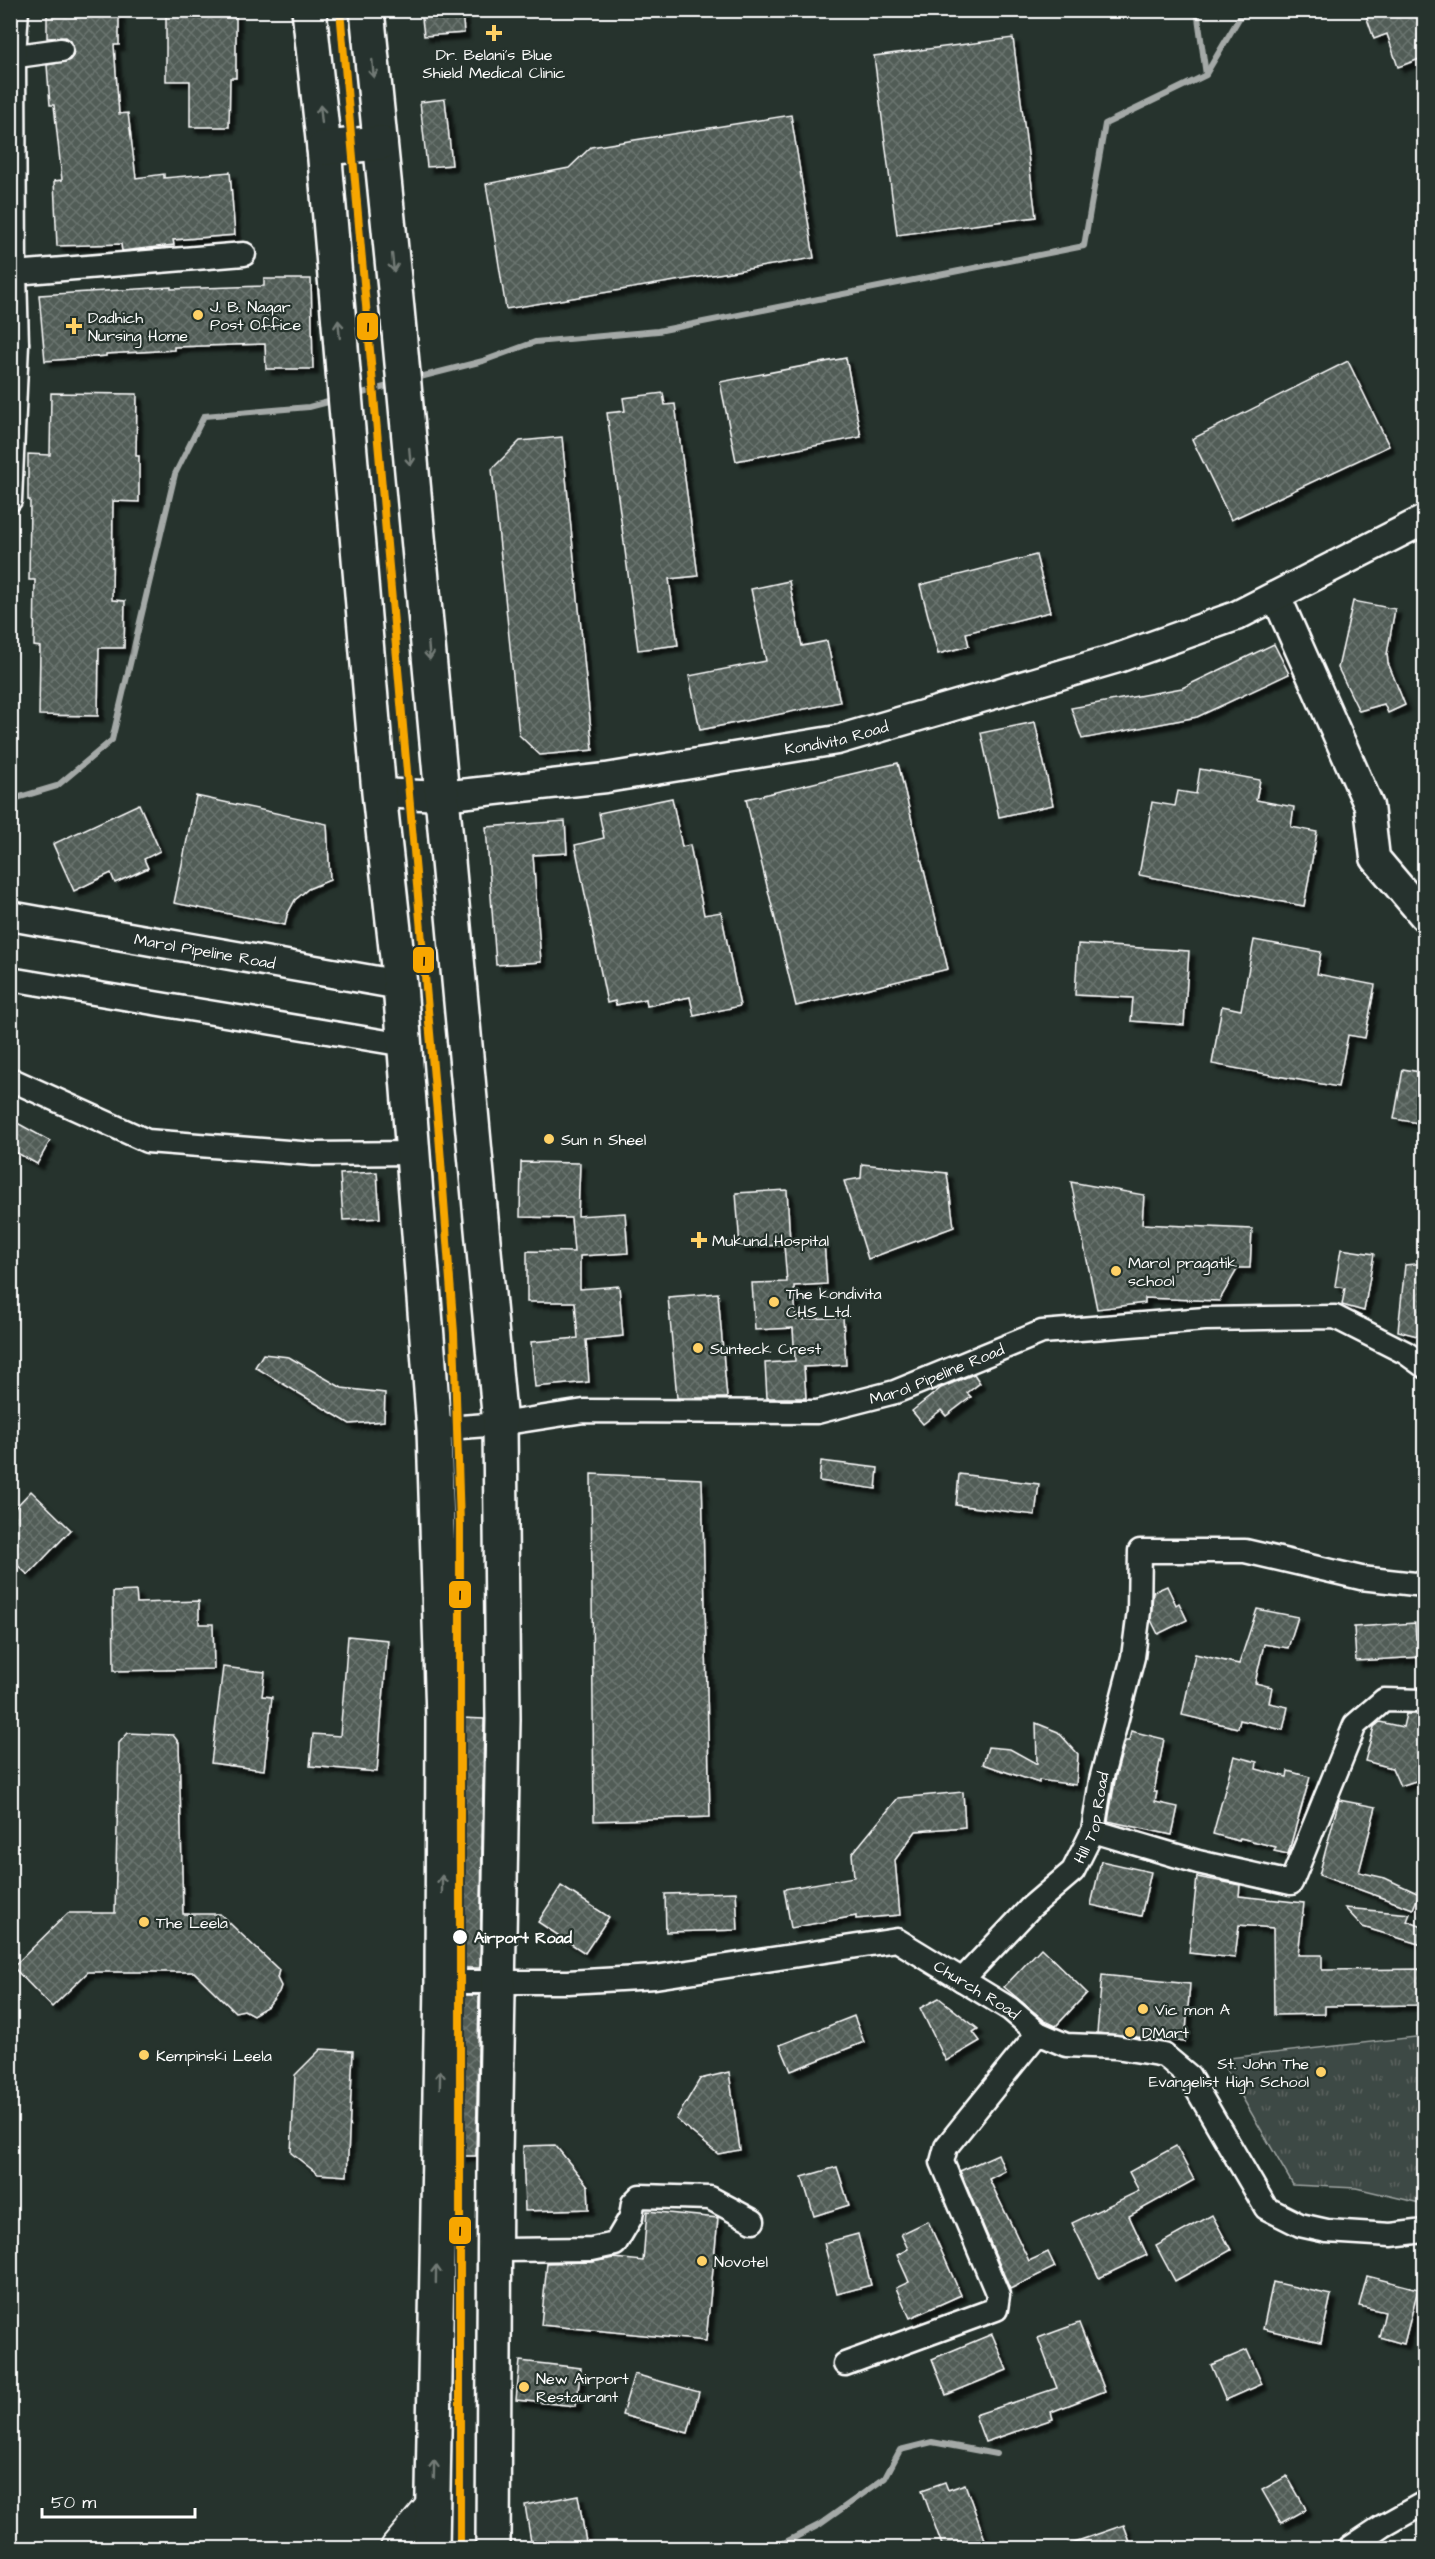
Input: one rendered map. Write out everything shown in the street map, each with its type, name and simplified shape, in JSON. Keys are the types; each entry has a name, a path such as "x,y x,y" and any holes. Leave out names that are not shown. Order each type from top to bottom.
{"main road":[{"path":"309,10 324,148 379,793 400,985 434,1429 443,1718 442,1982 432,2548"},
{"path":"367,10 500,1424 503,1719 493,2548"},
{"path":"324,148 380,143"},
{"path":"397,2548 433,2505"}],"street":[{"path":"11,498 15,273 12,56 17,10"},
{"path":"12,56 61,50"},
{"path":"15,273 244,254"},
{"name":"Kondivita Road","path":"379,793 442,796 606,778 837,740 1118,658 1236,616 1425,520"},
{"path":"1276,596 1369,806 1375,858 1425,916"},
{"name":"Marol Pipeline Road","path":"10,916 400,985"},
{"path":"10,979 405,1045"},
{"path":"10,1079 147,1141 314,1154 414,1153"},
{"name":"Marol Pipeline Road","path":"434,1429 500,1424 584,1411 817,1412 895,1392 1042,1332 1205,1318 1335,1317 1407,1353 1425,1366"},
{"name":"Hill Top Road","path":"962,1980 1031,1907 1073,1871 1093,1832 1101,1780 1133,1657 1139,1611 1140,1551 1245,1551 1361,1578 1425,1585"},
{"path":"1093,1832 1188,1859 1291,1883 1355,1725 1384,1700 1425,1701"},
{"name":"Church Road","path":"442,1982 568,1982 655,1977 897,1940 1010,2009 1038,2033 1066,2045 1116,2047 1164,2055 1189,2076 1266,2208 1300,2225 1327,2231 1391,2235 1425,2231"},
{"path":"845,2364 996,2309 998,2295 942,2163 946,2147 1038,2033"},
{"path":"495,2250 592,2249 615,2244 631,2217 633,2203 640,2196 710,2198 753,2221"},
{"path":"1350,2548 1383,2526 1425,2503"}],"green space":[{"path":"1424,2036 1424,2204 1356,2188 1293,2185 1220,2059"}],"building":[{"path":"47,10 119,10 119,45 114,45 119,114 128,113 136,178 164,174 164,178 230,172 235,235 173,240 174,245 122,251 121,244 57,246 54,181 62,180 54,105 50,105 47,65 69,61 74,49 71,41 66,37 47,38"},
{"path":"166,10 236,10 236,78 230,78 229,127 190,127 190,81 166,81"},
{"path":"421,10 462,10 464,33 424,36"},
{"path":"1364,10 1425,10 1425,57 1398,67 1387,34 1374,39"},
{"path":"1013,38 1036,217 897,235 874,56"},
{"path":"445,99 452,165 427,167 420,102"},
{"path":"791,115 814,258 506,309 486,184 569,168 591,147"},
{"path":"264,279 311,279 313,369 266,369 265,344 174,347 174,350 45,361 39,295 171,287 171,289 264,286"},
{"path":"846,358 861,437 736,461 720,382"},
{"path":"1348,361 1389,446 1231,520 1192,439"},
{"path":"51,393 137,394 136,456 139,456 139,502 113,501 112,600 125,601 124,648 99,648 98,716 39,715 40,647 34,646 35,580 29,580 28,454 50,455"},
{"path":"663,393 665,405 675,404 698,576 669,579 678,645 638,650 607,413 625,411 623,398"},
{"path":"562,437 593,750 540,755 519,735 492,469 520,441"},
{"path":"1036,555 1050,612 966,633 969,646 938,654 920,585"},
{"path":"789,581 802,646 827,641 840,702 700,730 689,676 766,661 751,589"},
{"path":"1353,601 1395,609 1387,654 1388,663 1405,705 1388,713 1384,704 1359,711 1338,668"},
{"path":"1274,644 1289,674 1197,717 1082,739 1071,708 1182,688"},
{"path":"1035,722 1053,805 999,817 981,733"},
{"path":"898,763 948,969 796,1006 746,799"},
{"path":"1200,769 1260,780 1256,800 1294,807 1291,827 1317,832 1304,906 1139,875 1152,802 1175,806 1178,791 1196,794"},
{"path":"196,796 327,824 330,880 308,889 295,900 287,915 285,925 174,903"},
{"path":"672,798 682,847 690,845 704,915 721,912 740,1006 694,1016 690,997 647,1006 646,999 616,1005 615,1001 607,1003 575,845 604,838 599,813"},
{"path":"139,804 160,851 144,859 148,868 115,883 111,873 74,891 53,844"},
{"path":"565,821 567,853 533,855 541,962 496,965 486,827"},
{"path":"1254,940 1321,952 1317,974 1375,985 1365,1038 1348,1035 1338,1087 1212,1064 1222,1006 1241,1010"},
{"path":"1078,944 1189,951 1184,1025 1131,1021 1133,998 1075,995"},
{"path":"1403,1069 1425,1073 1425,1124 1394,1119"},
{"path":"10,1119 50,1141 37,1164 10,1149"},
{"path":"521,1162 580,1163 578,1216 625,1213 628,1253 580,1256 580,1289 619,1286 623,1336 586,1340 589,1382 535,1387 531,1342 578,1338 575,1302 527,1302 527,1251 574,1252 571,1218 520,1217"},
{"path":"862,1164 947,1173 954,1227 868,1259 844,1181 861,1178"},
{"path":"377,1172 380,1218 343,1220 340,1174"},
{"path":"1071,1182 1144,1195 1142,1224 1252,1229 1250,1268 1238,1268 1219,1301 1145,1298 1145,1303 1097,1309"},
{"name":"The kondivita CHS Ltd.","path":"787,1190 790,1242 824,1240 827,1284 794,1286 796,1320 843,1317 846,1365 804,1367 806,1398 767,1398 765,1363 795,1361 793,1328 755,1330 752,1283 787,1282 784,1245 740,1247 736,1193"},
{"path":"1341,1249 1374,1254 1364,1311 1342,1305 1345,1288 1335,1286"},
{"path":"1425,1263 1425,1338 1398,1331 1405,1265"},
{"name":"Sunteck Crest","path":"718,1293 727,1398 677,1398 668,1297"},
{"path":"263,1354 289,1357 342,1388 385,1393 384,1421 350,1424 255,1367"},
{"path":"974,1374 980,1383 967,1393 971,1397 946,1416 941,1410 923,1424 912,1411 941,1388"},
{"path":"821,1461 878,1468 876,1489 819,1481"},
{"path":"591,1474 702,1479 710,1817 594,1821"},
{"path":"959,1474 1039,1484 1035,1515 956,1505"},
{"path":"31,1491 71,1530 28,1575 10,1558 10,1513"},
{"path":"1167,1586 1176,1605 1179,1603 1187,1620 1158,1634 1151,1620 1153,1592"},
{"path":"136,1591 137,1603 199,1601 199,1624 213,1624 214,1669 114,1671 113,1592"},
{"path":"1257,1609 1298,1617 1288,1648 1264,1644 1255,1683 1272,1687 1269,1703 1288,1707 1283,1730 1240,1720 1238,1728 1182,1715 1195,1654 1239,1664"},
{"path":"1415,1623 1420,1657 1356,1661 1354,1627"},
{"path":"348,1636 388,1640 377,1772 310,1766 313,1734 340,1736"},
{"path":"223,1667 265,1672 262,1696 272,1697 264,1770 211,1763"},
{"path":"1406,1714 1425,1714 1425,1778 1400,1786 1392,1768 1365,1761 1374,1727 1380,1722 1403,1727"},
{"path":"462,1718 484,1719 480,1968 461,1968"},
{"path":"1036,1723 1058,1732 1078,1754 1076,1785 1039,1780 1039,1783 983,1764 988,1747 1010,1749 1037,1764"},
{"path":"1131,1731 1164,1739 1154,1792 1157,1792 1155,1802 1178,1807 1172,1835 1108,1821 1116,1775 1125,1741 1129,1741"},
{"path":"128,1733 173,1735 179,1743 183,1914 220,1914 279,1970 277,1978 281,1986 279,1992 268,2006 253,2015 244,2010 235,2012 194,1972 88,1972 52,2007 13,1967 68,1913 115,1913 119,1743"},
{"path":"1234,1756 1257,1762 1256,1769 1287,1777 1288,1771 1310,1777 1288,1854 1274,1851 1276,1847 1213,1834"},
{"path":"963,1792 965,1827 916,1831 895,1860 900,1915 856,1919 856,1916 791,1928 784,1889 854,1877 852,1854 898,1798"},
{"path":"1339,1800 1376,1807 1359,1872 1385,1878 1419,1894 1413,1909 1319,1875"},
{"path":"1101,1861 1151,1872 1141,1916 1091,1905"},
{"path":"1197,1877 1240,1885 1239,1896 1304,1903 1298,1955 1322,1955 1322,1970 1425,1969 1425,2005 1325,2006 1325,2014 1274,2015 1273,1928 1239,1925 1235,1958 1189,1953"},
{"path":"561,1886 609,1917 585,1953 538,1922"},
{"path":"736,1892 738,1930 666,1932 665,1894"},
{"path":"1345,1908 1410,1914 1407,1921 1425,1928 1425,1946 1363,1927"},
{"path":"1041,1948 1087,1993 1056,2026 1045,2021 1004,1987"},
{"name":"Vic mon A","path":"1102,1975 1190,1984 1185,2042 1097,2033"},
{"path":"461,1995 479,1995 476,2156 458,2156"},
{"path":"939,1998 978,2029 973,2032 980,2041 946,2061 920,2008"},
{"path":"854,2016 864,2042 791,2071 780,2045"},
{"path":"321,2049 353,2051 347,2176 318,2174 291,2153 295,2075"},
{"path":"729,2072 740,2150 718,2154 676,2119 700,2079"},
{"path":"555,2145 588,2186 589,2209 525,2211 523,2146"},
{"path":"1176,2146 1194,2180 1129,2216 1147,2255 1099,2278 1072,2223 1139,2191 1129,2172"},
{"path":"998,2154 1005,2171 989,2179 1029,2261 1048,2252 1055,2267 1010,2289 960,2171"},
{"path":"837,2167 849,2205 814,2216 802,2177"},
{"path":"647,2211 718,2218 706,2341 541,2325 547,2263 592,2262 614,2258 643,2261"},
{"path":"1212,2215 1231,2250 1175,2281 1156,2246"},
{"path":"928,2221 961,2295 910,2318 896,2288 909,2282 897,2255 908,2249 901,2234"},
{"path":"858,2234 871,2285 837,2294 824,2243"},
{"path":"1367,2276 1418,2289 1404,2344 1379,2337 1385,2312 1359,2306"},
{"path":"1273,2282 1331,2295 1321,2342 1263,2329"},
{"path":"1079,2323 1105,2391 1051,2412 1053,2419 985,2442 975,2415 1057,2388 1038,2338"},
{"path":"992,2334 1007,2370 946,2395 932,2359"},
{"path":"1247,2350 1262,2384 1226,2400 1211,2365"},
{"path":"520,2361 581,2368 576,2406 516,2400"},
{"path":"634,2374 699,2392 688,2433 622,2415"},
{"path":"1287,2476 1306,2509 1281,2523 1262,2490"},
{"path":"945,2482 948,2490 965,2484 988,2548 943,2548 922,2490"},
{"path":"578,2495 587,2548 532,2548 525,2505"},
{"path":"1124,2525 1132,2548 1064,2548 1063,2546"}],"waterway":[{"path":"416,378 483,361 535,342 658,331 1084,246 1105,124 1206,75 1197,10"},
{"path":"1206,74 1244,10"},
{"path":"355,395 392,385"},
{"path":"10,800 57,786 112,740 175,474 204,416 309,407 336,400"},
{"path":"774,2548 819,2525 885,2478 900,2450 932,2442 996,2454"}],"transit line":[{"name":"1","path":"340,10 439,1135 454,1333 460,1525 460,2548"}],"place":[{"name":"Dr. Belani’s Blue Shield Medical Clinic","path":"494,33"},
{"name":"J. B. Nagar Post Office","path":"198,315"},
{"name":"Dadhich Nursing Home","path":"74,326"},
{"name":"Sun n Sheel","path":"549,1139"},
{"name":"Mukund Hospital","path":"699,1240"},
{"name":"Marol pragatik school","path":"1116,1271"},
{"name":"The kondivita CHS Ltd.","path":"774,1302"},
{"name":"Sunteck Crest","path":"698,1348"},
{"name":"The Leela","path":"144,1922"},
{"name":"Airport Road","path":"460,1937"},
{"name":"Vic mon A","path":"1143,2009"},
{"name":"DMart","path":"1130,2032"},
{"name":"Kempinski Leela","path":"144,2055"},
{"name":"St. John The Evangelist High School","path":"1321,2072"},
{"name":"Novotel","path":"702,2261"},
{"name":"New Airport Restaurant","path":"524,2387"}]}
